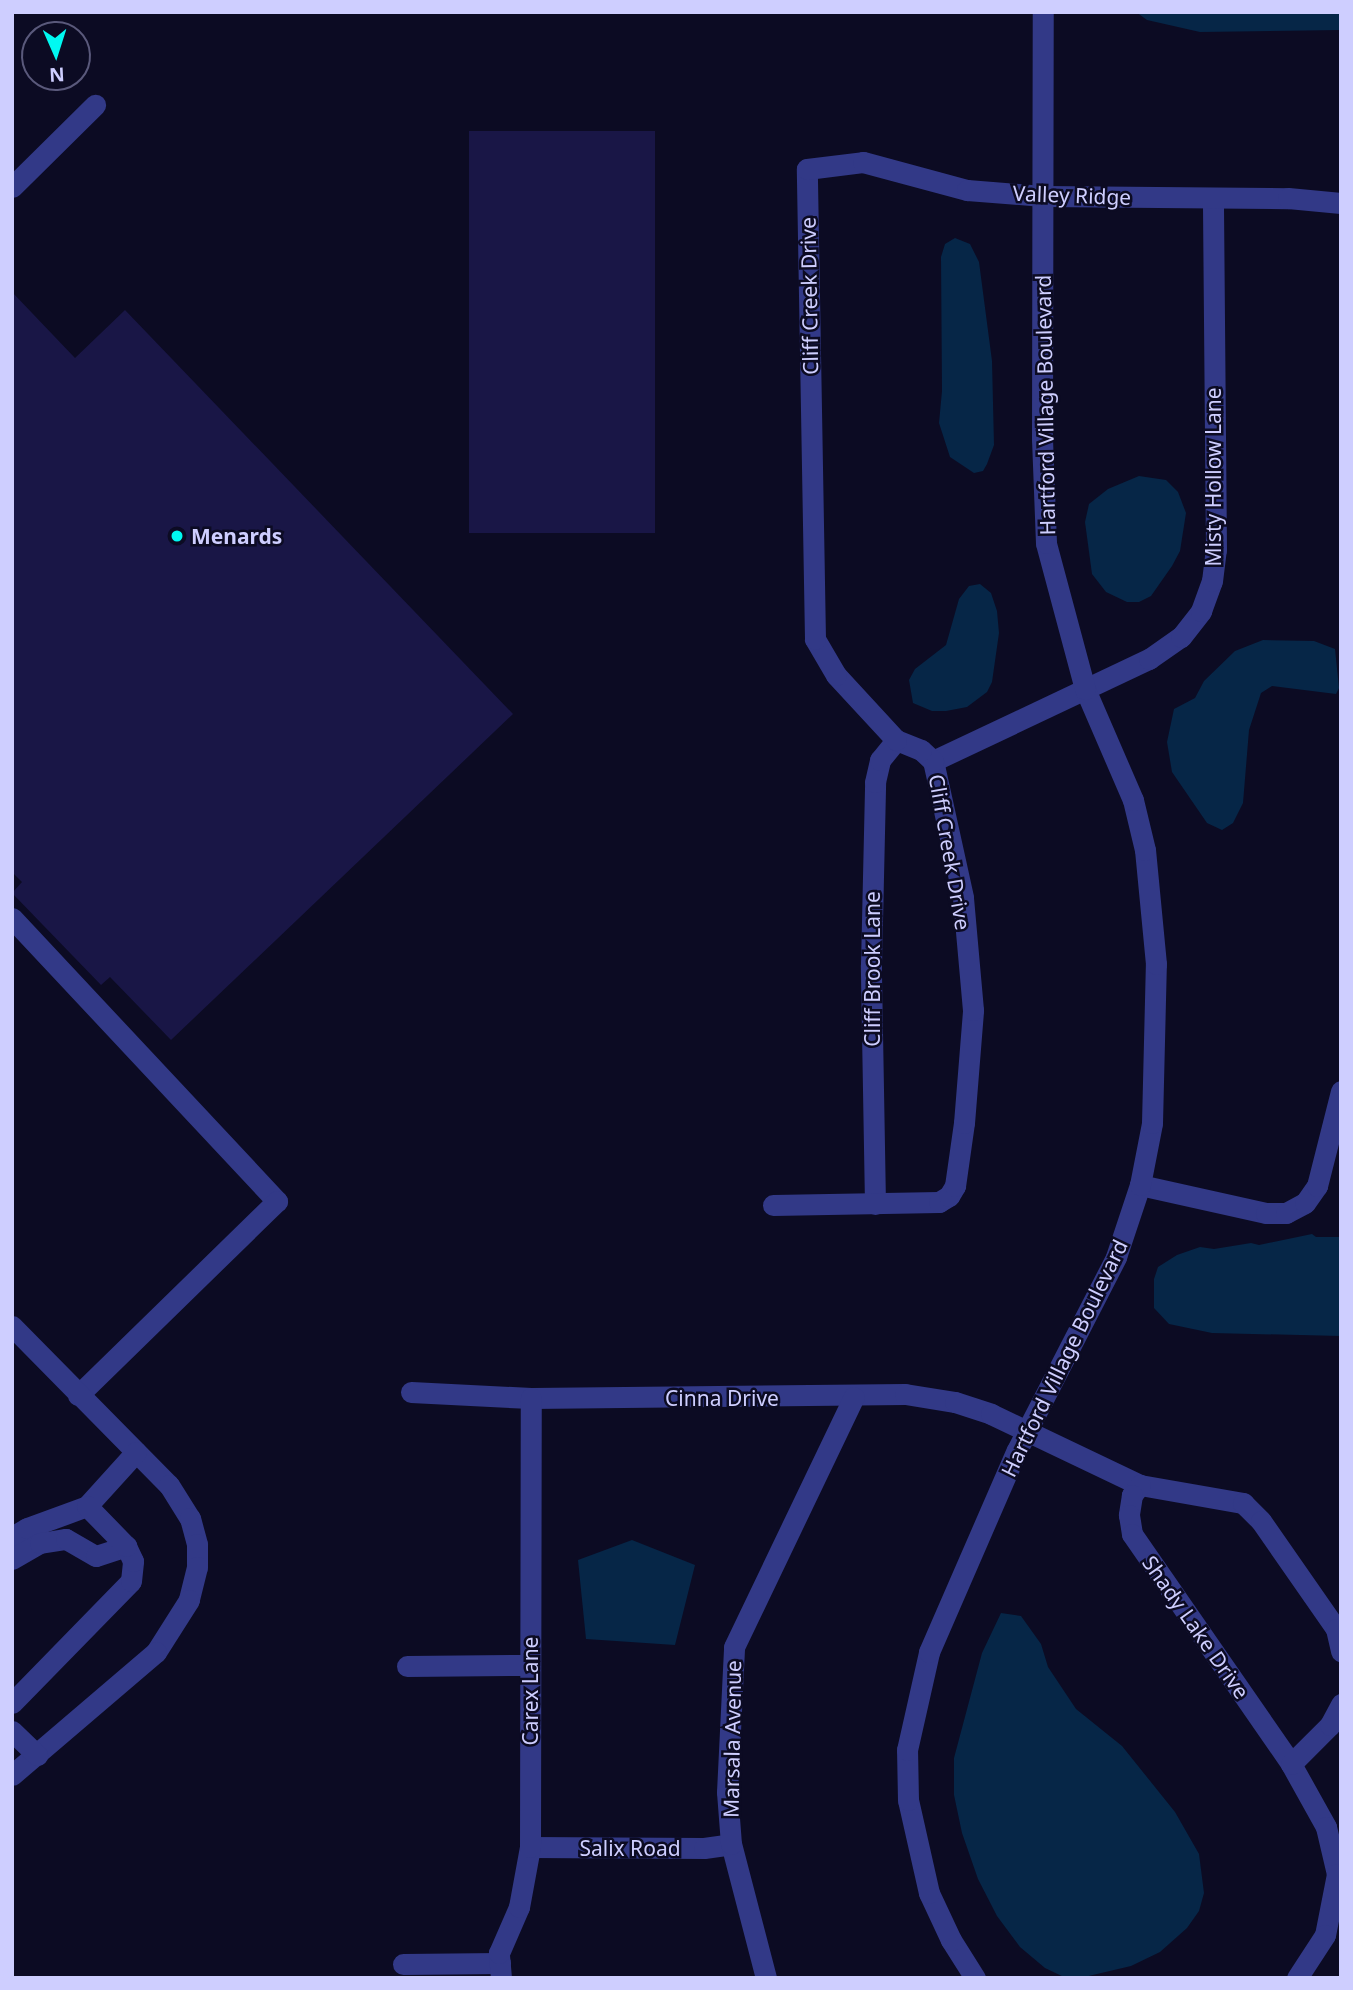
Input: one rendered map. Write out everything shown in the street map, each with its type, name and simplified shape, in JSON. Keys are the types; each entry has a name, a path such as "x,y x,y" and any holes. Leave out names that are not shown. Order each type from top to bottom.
{"street":[{"name":"Hartford Village Boulevard","path":"975,1978 951,1940 929,1893 908,1800 907,1750 929,1652 1028,1431 1116,1257 1140,1185 1152,1123 1156,964 1145,850 1133,800 1085,689 1046,543 1042,439 1043,12"},
{"path":"12,187 95,105"},
{"name":"Valley Ridge","path":"807,169 863,162 967,190 1043,196 1288,198 1341,203"},
{"name":"Cliff Creek Drive","path":"773,1205 939,1202 949,1196 956,1186 964,1123 972,1010 963,897 933,761 921,750 896,740 836,674 815,639 807,169"},
{"name":"Misty Hollow Lane","path":"933,761 1149,659 1181,637 1200,611 1212,581 1216,550 1213,198"},
{"name":"Cliff Brook Lane","path":"875,1204 871,965 875,782 880,760 896,740"},
{"path":"12,918 277,1201 78,1395"},
{"path":"1140,1185 1266,1213 1286,1213 1305,1203 1317,1186 1341,1091"},
{"path":"12,1326 169,1485 190,1518 197,1544 197,1567 188,1600 156,1652 12,1775"},
{"name":"Cinna Drive","path":"411,1392 531,1398 854,1397 905,1394 955,1402 1028,1431"},
{"name":"Marsala Avenue","path":"766,1978 731,1844 727,1792 734,1647 854,1397"},
{"name":"Carex Lane","path":"500,1970 499,1953 519,1907 530,1847 531,1398"},
{"path":"1028,1431 1140,1485 1242,1503 1261,1521 1336,1629 1341,1651"},
{"path":"12,1538 27,1528 86,1506 136,1452"},
{"name":"Shady Lake Drive","path":"1140,1485 1132,1494 1129,1515 1132,1534 1291,1764 1326,1827 1337,1874 1333,1937 1297,1978"},
{"path":"12,1703 131,1581 133,1561 125,1546 86,1506"},
{"path":"12,1559 40,1543 66,1539 96,1556 125,1546"},
{"path":"407,1666 530,1665"},
{"path":"1291,1764 1331,1726 1341,1703"},
{"path":"12,1731 37,1755"},
{"name":"Salix Road","path":"530,1847 704,1848 731,1844"},
{"path":"403,1964 500,1970"}],"water":[{"path":"1136,12 1341,12 1341,30 1200,32 1147,20"},
{"path":"955,238 970,244 979,262 992,361 994,445 983,471 974,473 950,457 939,423 942,391 941,257 945,244"},
{"path":"1139,476 1166,480 1178,492 1186,513 1180,551 1172,566 1151,596 1139,602 1127,602 1106,592 1092,574 1085,522 1089,504 1108,489"},
{"path":"980,584 991,593 997,611 999,633 992,682 987,692 967,707 946,711 932,711 913,703 909,680 915,669 946,645 959,599 969,586"},
{"path":"1263,640 1314,641 1335,649 1339,688 1336,694 1272,686 1261,693 1249,730 1243,803 1233,823 1222,830 1207,823 1172,772 1167,742 1174,709 1195,698 1204,681 1235,651"},
{"path":"1312,1234 1316,1237 1341,1237 1341,1336 1212,1333 1169,1324 1154,1308 1154,1279 1158,1267 1177,1255 1200,1247 1214,1249 1251,1243 1259,1245"},
{"path":"632,1540 695,1565 675,1645 586,1639 578,1560"},
{"path":"1001,1613 1021,1616 1041,1644 1048,1667 1076,1709 1122,1746 1175,1812 1199,1854 1204,1893 1199,1911 1187,1928 1160,1952 1131,1966 1080,1978 1066,1978 1045,1968 1020,1947 997,1916 978,1879 962,1833 954,1795 954,1758 982,1653"}],"building":[{"path":"469,131 655,131 655,533 469,533"},
{"name":"Menards","path":"12,292 75,358 125,310 513,714 171,1040 110,977 101,985 12,893 22,882 12,872"}],"place":[{"name":"Menards","path":"177,536"}]}
